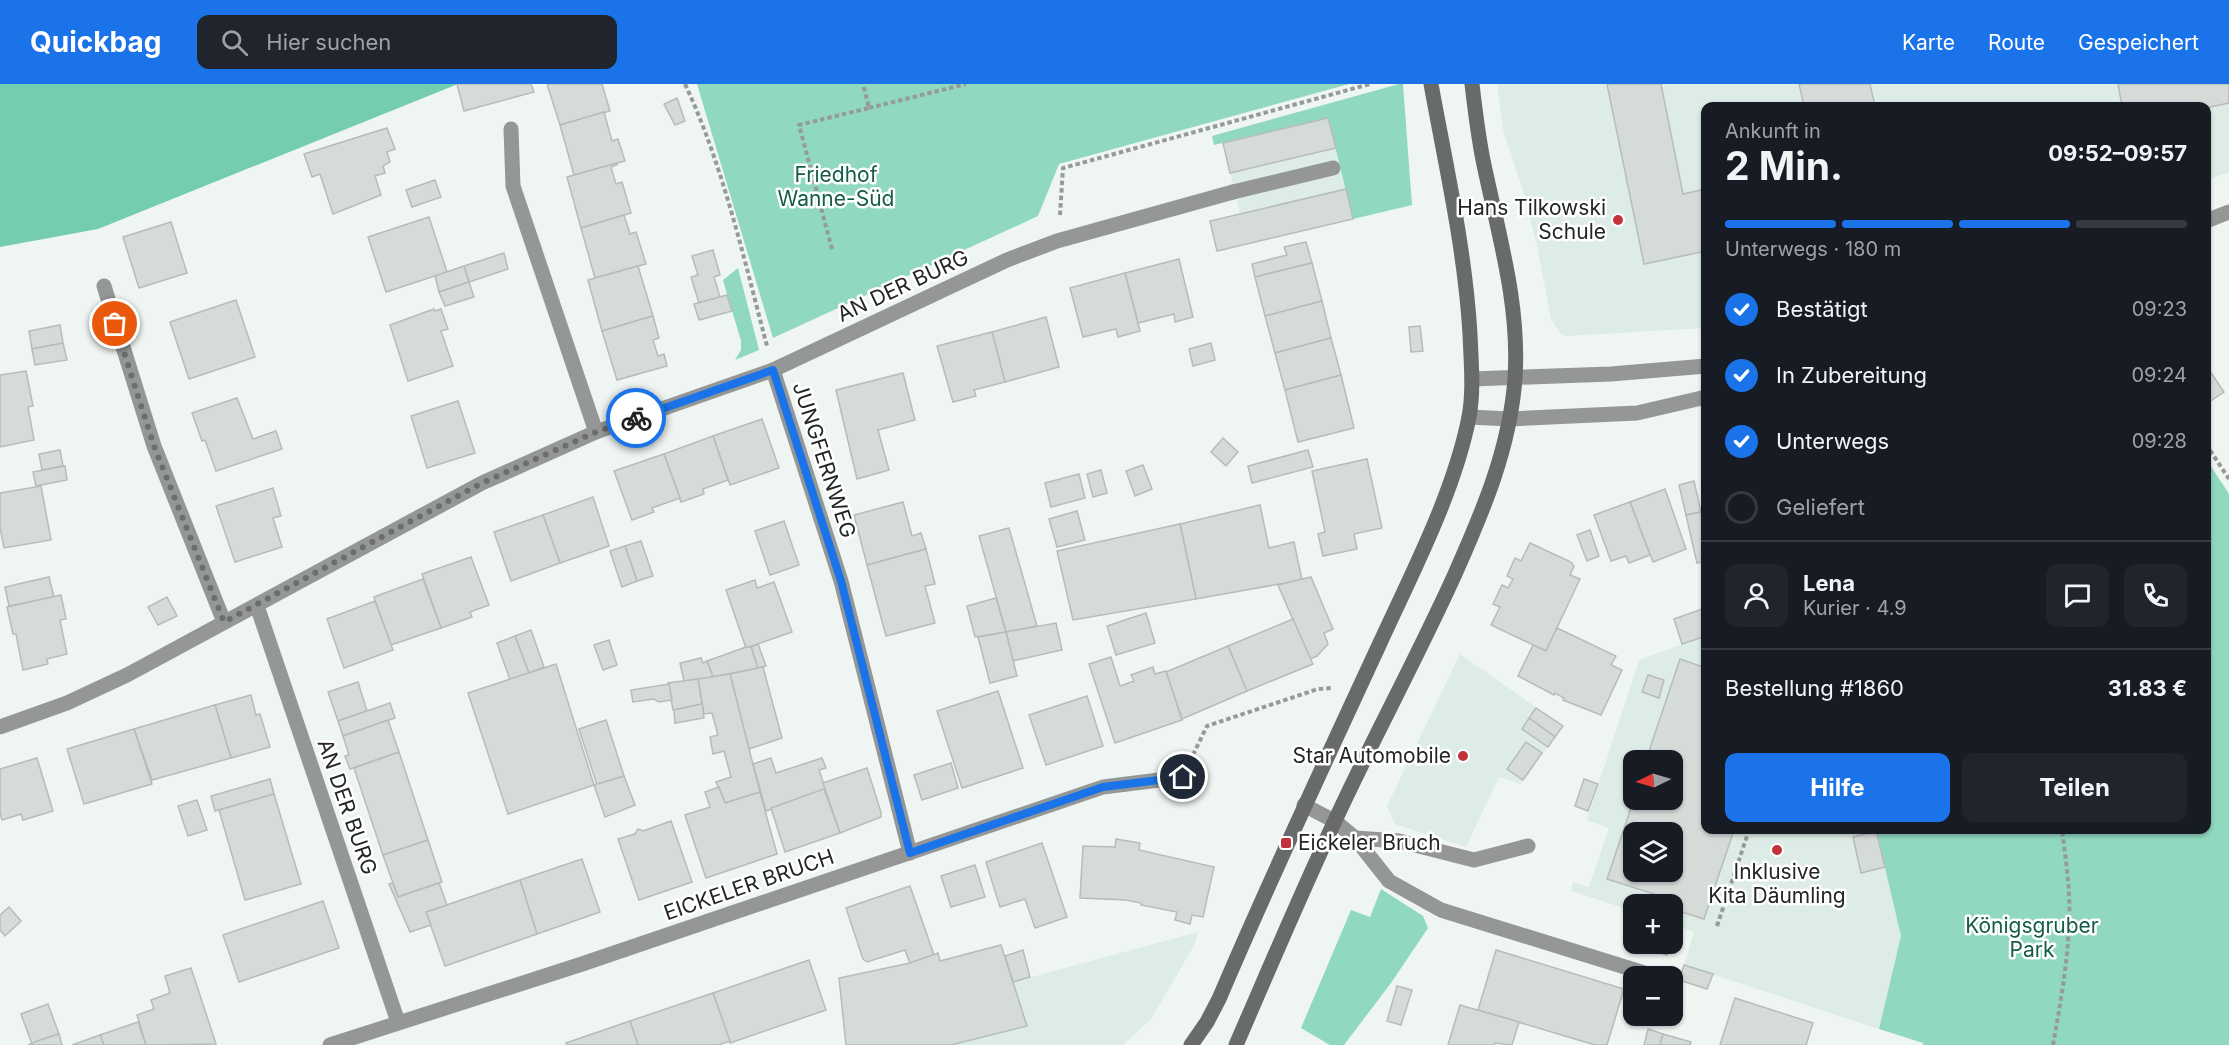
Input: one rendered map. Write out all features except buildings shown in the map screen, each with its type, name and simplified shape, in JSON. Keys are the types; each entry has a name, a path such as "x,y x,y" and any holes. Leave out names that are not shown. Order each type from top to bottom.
{"main road":[{"path":"1191,1045 1219,999 1304,805 1426,542 1452,475 1468,417 1472,379 1466,286 1456,213 1431,84"},
{"path":"1236,1045 1348,794 1424,642 1482,513 1502,455 1510,419 1515,379 1516,338 1503,246 1483,160 1472,84"}],"street":[{"path":"511,129 513,186 596,432"},
{"name":"AN DER BURG","path":"0,727 67,703 97,689 257,606 482,483 596,432 773,370 1007,260 1057,241 1188,203 1333,168"},
{"path":"2211,219 2229,212"},
{"path":"104,286 154,446 224,622"},
{"path":"1472,379 1515,379 1701,366"},
{"name":"JUNGFERNWEG","path":"773,370 841,581 910,853"},
{"path":"1468,417 1510,419 1637,413 1701,398"},
{"name":"AN DER BURG","path":"257,606 398,1022"},
{"name":"EICKELER BRUCH","path":"330,1045 582,964 1103,787 1183,777"},
{"path":"1304,805 1336,822 1355,838 1389,881 1441,910 1623,966"},
{"path":"1355,838 1399,841 1474,860 1528,846"}],"path":[{"name":"JUNGFERNWEG","path":"684,84 695,107 734,222 773,370"},
{"path":"863,84 869,108"},
{"path":"832,249 799,125 966,84"},
{"path":"1057,241 1063,168 1370,84"},
{"path":"2211,452 2229,479"},
{"path":"1183,777 1207,726 1318,689 1360,687"},
{"path":"1717,926 1748,834"},
{"path":"2053,1045 2061,1003 2069,924 2062,834"}],"shaded area":[{"name":"Hans Tilkowski Schule","path":"1497,84 2229,84 2229,172 2211,179 2211,102 1701,102 1701,328 1566,336 1560,333 1551,319 1524,194 1503,129"},
{"path":"1328,118 1353,219 1217,251 1210,221 1240,214 1223,143"},
{"name":"Inklusive Kita Däumling","path":"1701,637 1701,834 1877,834 1901,936 1879,1029 1684,965 1694,932 1683,928 1683,894 1623,894 1623,908 1571,891 1573,882 1589,887 1609,828 1587,820 1639,660"},
{"path":"1460,654 1563,726 1520,784 1499,777 1466,847 1395,824 1387,806"},
{"path":"1198,932 1195,944 1151,1019 1123,1045 846,1045 839,978 910,963 938,953 941,961 1001,945 1013,982"}],"green space":[{"path":"0,84 458,84 98,229 0,247"},
{"name":"Friedhof Wanne-Süd","path":"697,84 1349,84 1059,164 1038,216 773,338"},
{"path":"1403,84 1412,205 1353,219 1328,118 1214,145 1212,136"},
{"path":"738,268 759,350 735,360 741,350 741,341 723,280"},
{"name":"Königsgruber Park","path":"2211,466 2229,494 2229,1045 1923,1045 1923,1043 1879,1029 1901,936 1877,834 2211,834"},
{"path":"1381,889 1423,916 1428,928 1391,983 1344,1045 1330,1045 1301,1028 1351,910 1370,917"}],"way so far":[{"path":"115,324 154,446 224,622 482,483 596,432 636,418"}],"place":[{"name":"Hans Tilkowski Schule","path":"1618,220"},
{"name":"Star Automobile","path":"1463,756"},
{"name":"Eickeler Bruch","path":"1286,843"},
{"name":"Inklusive Kita Däumling","path":"1777,850"}],"route":[{"path":"636,418 773,370 841,581 910,853 1103,787 1183,777"}]}
